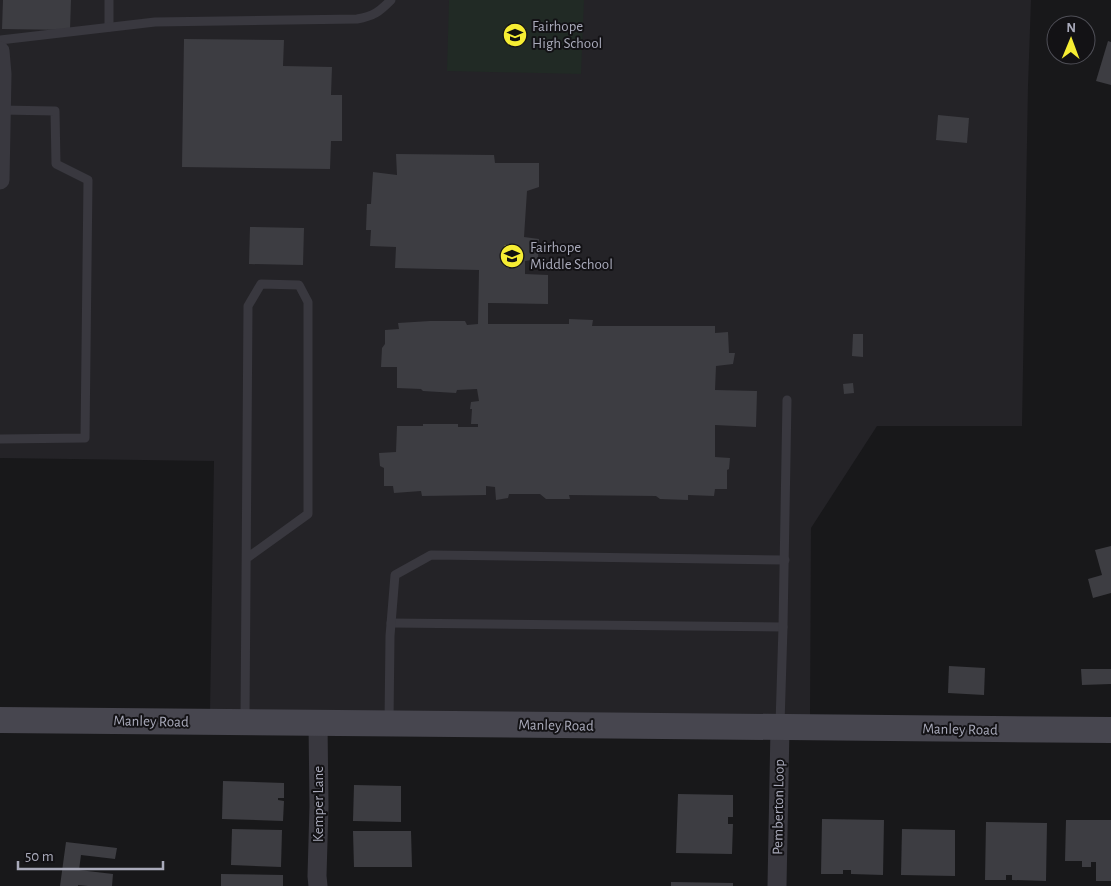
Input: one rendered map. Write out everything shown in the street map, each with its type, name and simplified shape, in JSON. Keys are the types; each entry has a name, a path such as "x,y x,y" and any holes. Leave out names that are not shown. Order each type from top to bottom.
{"street":[{"path":"0,51 2,74 0,180"},
{"name":"Manley Road","path":"0,720 1111,730"},
{"name":"Kemper Lane","path":"318,723 318,886"},
{"name":"Pemberton Loop","path":"777,886 780,727"}],"lane":[{"path":"109,0 109,27"},
{"path":"0,40 172,21 357,19 371,16 391,0"},
{"path":"0,440 85,438 88,180 56,164 54,111 1,110"},
{"path":"245,722 248,306 262,284 298,285 308,302 308,514 247,558"},
{"path":"780,727 784,627 787,400"},
{"path":"390,723 390,636 395,575 431,555 785,560"},
{"path":"391,623 784,627"}],"shaded area":[{"name":"Fairhope Middle School","path":"0,0 1031,0 1022,426 877,426 811,528 810,719 210,712 214,461 0,458"},
{"path":"449,0 584,0 581,74 447,71"}],"building":[{"path":"3,0 71,0 70,30 2,29"},
{"path":"184,39 284,40 283,66 332,67 331,95 342,95 342,141 331,141 330,169 182,167"},
{"path":"1108,41 1111,42 1111,85 1096,81"},
{"path":"938,115 969,118 967,143 936,140"},
{"path":"396,154 494,155 495,163 539,163 539,187 527,191 524,237 539,239 538,259 525,261 525,274 548,275 548,304 488,303 488,324 569,324 569,319 593,320 592,326 715,326 715,333 728,332 729,353 735,353 733,364 716,366 715,390 757,391 756,427 715,425 715,457 730,458 729,469 727,470 727,489 715,489 714,496 688,495 688,500 660,499 656,496 569,495 570,499 546,499 540,494 509,494 508,498 496,500 495,487 486,486 486,495 422,496 421,491 394,493 393,486 384,486 384,468 380,466 379,453 396,452 397,426 458,424 458,427 478,427 478,424 471,424 472,409 470,409 471,402 479,401 477,389 457,390 456,393 397,388 397,367 381,367 382,348 385,344 385,330 399,329 398,323 465,321 467,325 478,324 479,270 395,268 396,247 370,246 371,230 366,230 367,204 371,204 373,172 397,175"},
{"path":"250,227 304,228 303,265 249,264"},
{"path":"853,334 863,334 863,357 852,356"},
{"path":"853,383 854,393 844,394 843,384"},
{"path":"1111,546 1111,593 1093,598 1088,579 1102,575 1095,550"},
{"path":"949,666 985,668 984,695 948,693"},
{"path":"1081,669 1111,669 1111,684 1082,685"},
{"path":"223,781 284,783 284,798 278,798 278,800 284,801 283,821 222,819"},
{"path":"354,785 401,786 401,822 353,821"},
{"path":"678,794 733,795 733,817 728,817 728,824 733,824 732,854 676,853"},
{"path":"822,819 884,820 883,875 851,874 851,870 843,870 843,874 821,874"},
{"path":"1066,820 1111,820 1111,881 1096,881 1096,862 1091,862 1091,867 1082,867 1082,861 1065,861"},
{"path":"986,822 1047,823 1046,881 1012,880 1012,875 1006,875 1006,880 985,880"},
{"path":"232,829 282,830 281,867 231,865"},
{"path":"902,829 955,830 955,876 901,875"},
{"path":"353,831 411,831 412,867 354,867"},
{"path":"66,842 117,848 115,859 81,855 79,870 113,874 112,886 60,886"},
{"path":"221,874 283,875 283,886 221,886"},
{"path":"671,882 733,883 733,886 671,886"}],"place":[{"name":"Fairhope High School","path":"515,35"},
{"name":"Fairhope Middle School","path":"512,256"}]}
